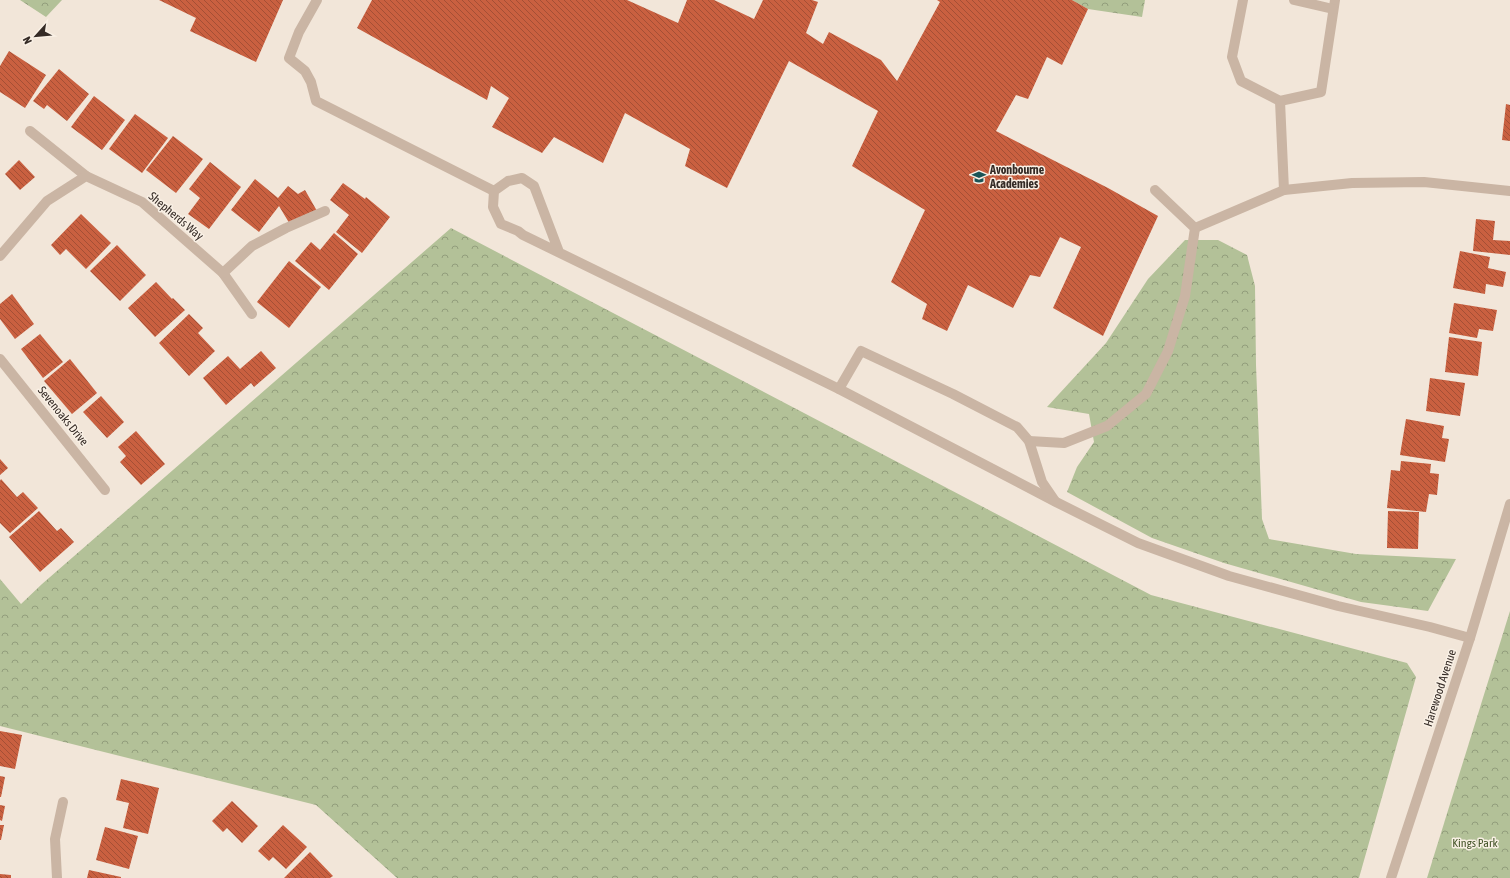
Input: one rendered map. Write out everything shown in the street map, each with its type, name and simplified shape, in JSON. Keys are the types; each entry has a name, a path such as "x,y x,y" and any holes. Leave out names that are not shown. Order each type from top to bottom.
{"street":[{"path":"317,0 300,32 289,58 305,71 311,82 316,101 494,190"},
{"path":"1243,0 1232,57 1241,81 1280,100 1320,92 1334,4 1294,0"},
{"path":"1280,100 1284,190"},
{"name":"Shepherds Way","path":"30,131 86,176 142,202 223,273 252,314"},
{"path":"0,256 47,201 86,176"},
{"path":"494,190 508,181 522,178 534,186 559,252"},
{"path":"1196,228 1284,190 1352,184 1424,182 1510,191"},
{"path":"494,190 492,208 501,224 839,389 1138,543 1229,576 1338,606 1430,627 1470,638"},
{"path":"1155,190 1196,228"},
{"path":"223,273 252,246 286,228 326,211"},
{"path":"1029,441 1064,443 1107,426 1146,394 1168,351 1185,296 1196,228"},
{"path":"839,389 861,351 953,394 1018,427 1029,441 1042,482 1056,502"},
{"name":"Sevenoaks Drive","path":"0,359 105,490"},
{"name":"Harewood Avenue","path":"1392,878 1470,638 1510,504"},
{"path":"57,878 55,839 63,802"}],"green space":[{"path":"20,0 62,0 46,17"},
{"path":"1072,0 1145,0 1142,17 1088,9"},
{"path":"451,228 1151,595 1407,663 1416,677 1359,878 397,878 316,805 0,726 0,579 21,604 42,584"},
{"path":"1185,240 1218,240 1247,255 1255,286 1256,365 1262,519 1269,539 1356,554 1456,559 1428,611 1361,602 1224,563 1152,538 1067,492 1077,467 1094,442 1089,414 1047,407 1106,343 1148,279"},
{"name":"Kings Park","path":"1510,611 1510,878 1427,878"}],"building":[{"path":"159,0 283,0 256,62 190,31 196,18"},
{"name":"Avonbourne Academies","path":"372,0 627,0 678,23 687,0 714,0 754,19 763,0 812,0 818,2 806,33 823,44 829,32 881,60 897,81 940,2 937,0 1072,0 1088,9 1062,65 1047,57 1028,99 1016,95 996,131 1108,188 1158,216 1103,336 1053,308 1081,247 1060,237 1040,277 1030,275 1013,308 968,285 947,331 922,319 927,304 891,282 925,210 852,166 878,111 789,61 727,188 685,166 690,149 625,113 603,163 554,137 542,153 492,127 509,98 491,86 487,100 357,28"},
{"path":"9,51 46,75 25,108 0,92 0,66"},
{"path":"59,69 89,94 67,121 47,105 44,109 33,101"},
{"path":"94,96 125,120 102,150 71,127"},
{"path":"1506,104 1510,105 1510,141 1502,140"},
{"path":"135,114 168,138 142,173 109,149"},
{"path":"173,136 203,159 176,193 146,170"},
{"path":"19,160 35,177 20,190 5,174"},
{"path":"210,162 241,187 209,229 188,214 200,198 189,189"},
{"path":"255,179 278,198 288,186 298,194 305,190 317,211 291,226 279,206 259,232 231,210"},
{"path":"343,183 365,199 366,197 390,217 362,253 336,232 349,215 330,200"},
{"path":"81,214 111,243 86,269 66,249 60,255 51,245"},
{"path":"1476,219 1495,221 1493,240 1510,241 1510,255 1473,251"},
{"path":"334,233 358,254 329,290 295,261 311,242 320,250"},
{"path":"117,245 146,275 120,301 90,271"},
{"path":"1460,251 1490,257 1488,268 1506,272 1503,287 1486,284 1485,294 1453,288"},
{"path":"289,261 321,287 289,328 257,302"},
{"path":"156,282 185,310 155,337 128,308"},
{"path":"12,294 34,324 15,339 0,319 0,304"},
{"path":"1454,303 1497,310 1493,331 1479,329 1477,338 1449,333"},
{"path":"189,314 203,328 198,333 215,351 189,376 159,343"},
{"path":"40,334 63,362 43,378 21,349"},
{"path":"1449,337 1482,342 1478,376 1445,372"},
{"path":"261,351 276,368 254,387 251,383 226,405 203,378 228,356 240,369"},
{"path":"70,359 97,393 72,414 44,381"},
{"path":"1430,378 1465,383 1460,416 1426,411"},
{"path":"101,396 124,422 107,438 83,412"},
{"path":"1406,419 1444,426 1442,438 1449,439 1445,462 1400,455"},
{"path":"136,431 165,464 141,485 120,462 126,456 118,447"},
{"path":"0,459 8,468 0,475"},
{"path":"1401,461 1431,464 1430,473 1439,474 1437,495 1429,494 1426,512 1387,508 1391,470 1400,471"},
{"path":"1,479 17,497 23,492 38,508 10,533 0,523"},
{"path":"39,511 57,531 61,528 74,542 40,572 9,537"},
{"path":"1388,511 1419,512 1418,549 1387,548"},
{"path":"0,731 22,735 15,769 0,766"},
{"path":"0,776 5,777 1,797 0,797"},
{"path":"121,779 159,788 148,834 123,828 129,803 116,800"},
{"path":"232,801 258,826 242,843 227,828 223,832 212,821"},
{"path":"0,805 5,806 2,821 0,820"},
{"path":"0,825 4,825 1,840 0,840"},
{"path":"283,825 307,847 286,869 273,857 269,861 258,851"},
{"path":"105,827 138,836 129,869 96,860"},
{"path":"310,852 333,876 330,878 284,878"},
{"path":"89,870 121,877 121,878 87,878"},
{"path":"0,874 11,875 11,878 0,878"}],"place":[{"name":"Avonbourne Academies","path":"979,177"}]}
